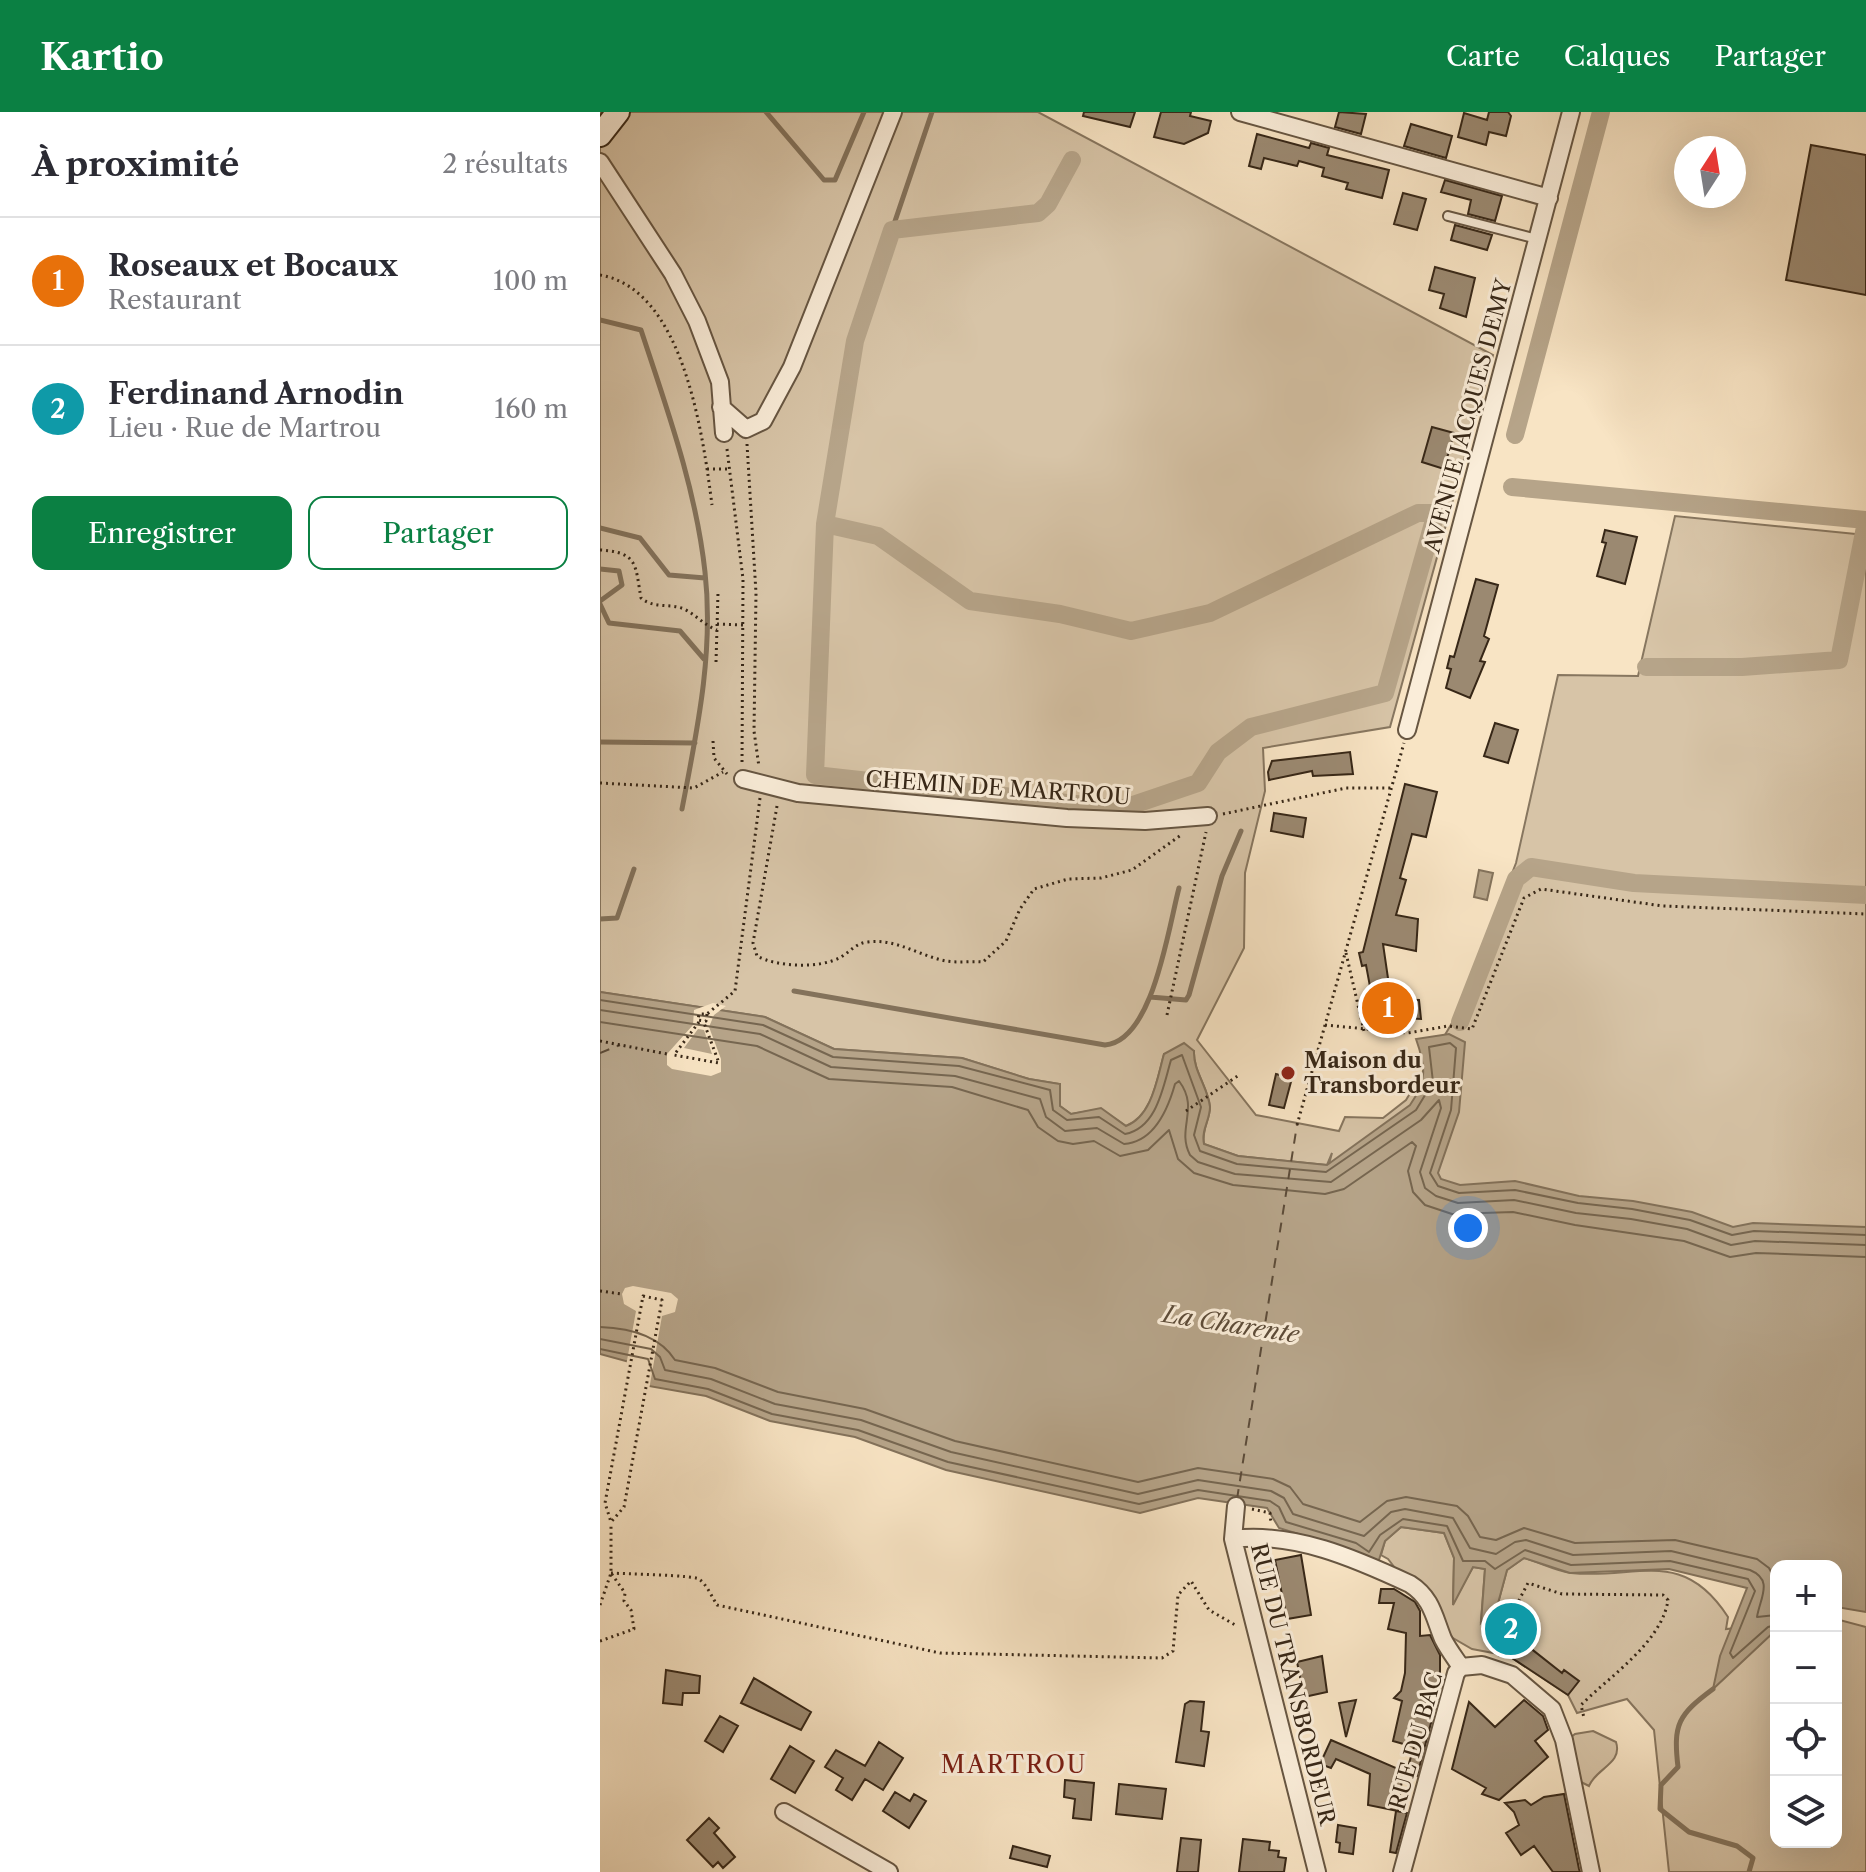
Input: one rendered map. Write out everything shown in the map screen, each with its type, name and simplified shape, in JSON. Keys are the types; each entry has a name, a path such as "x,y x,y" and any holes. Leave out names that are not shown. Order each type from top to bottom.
{"main road":[{"path":"600,135 618,112"}],"street":[{"path":"721,407 746,429 763,421 792,367 893,112"},
{"path":"1240,112 1549,198"},
{"name":"AVENUE JACQUES DEMY","path":"1407,730 1571,112"},
{"path":"600,162 673,274 697,321 720,382 724,433"},
{"name":"CHEMIN DE MARTROU","path":"743,779 798,793 1067,818 1145,821 1208,816"},
{"name":"RUE DU TRANSBORDEUR","path":"1236,1506 1233,1539 1317,1872"},
{"name":"RUE DU BAC","path":"1233,1539 1273,1537 1326,1550 1396,1577 1421,1591 1461,1667 1456,1673 1402,1872"},
{"path":"1461,1667 1470,1664 1497,1668 1512,1675 1537,1695 1560,1725 1591,1872"},
{"path":"784,1812 889,1872"}],"lane":[{"path":"1448,216 1538,239"}],"path":[{"path":"600,275 611,277 643,295 662,321 683,363 712,505"},
{"path":"707,1014 699,1014 702,1023 719,1063 674,1055 702,1023 707,1014 735,991 762,782 754,731 756,593 746,429"},
{"path":"713,741 714,758 723,772 743,779 744,625 739,541 724,433"},
{"path":"707,469 730,469"},
{"path":"600,550 629,556 638,566 641,598 648,604 685,609 701,624 717,630"},
{"path":"716,662 718,593"},
{"path":"717,624 744,625"},
{"path":"1297,1125 1407,730"},
{"path":"600,783 694,788 723,772"},
{"path":"780,788 753,943 757,956 767,962 810,964 839,958 856,945 870,941 899,945 946,961 983,962 1006,941 1020,909 1034,889 1068,879 1101,878 1132,870 1183,834"},
{"path":"1167,1015 1204,851 1208,816 1346,788 1392,788"},
{"path":"1325,1025 1408,1033 1448,1026 1472,1029 1524,898 1541,889 1663,906 1866,914"},
{"path":"1345,949 1364,1031"},
{"path":"600,1041 667,1054"},
{"path":"1186,1111 1239,1075"},
{"path":"600,1291 622,1294"},
{"path":"600,1605 611,1573 611,1522 605,1503 643,1296 662,1300 624,1507 611,1522"},
{"path":"1236,1506 1270,1513 1273,1537"},
{"path":"611,1573 695,1577 703,1582 717,1605 940,1653 1162,1658 1173,1651 1177,1640 1178,1595 1191,1581 1209,1610 1237,1626 1255,1626"},
{"path":"600,1641 634,1629 631,1610 624,1601 625,1593 611,1573"},
{"path":"1497,1668 1504,1629 1528,1583 1562,1594 1663,1595 1668,1600 1666,1612 1649,1642 1581,1705 1584,1718"}],"shaded area":[{"path":"600,112 1038,112 1493,355 1390,727 1263,748 1265,791 1245,873 1244,948 1197,1040 1256,1115 1339,1131 1345,1117 1383,1118 1406,1100 1455,1018 1516,863 1558,675 1638,676 1675,516 1866,535 1866,1235 1742,1243 1429,1180 1414,1117 1329,1164 1332,1153 1327,1165 1238,1156 1204,1144 1210,1107 1194,1051 1164,1054 1148,1106 1126,1126 1101,1109 1071,1114 1060,1106 1060,1084 1029,1079 962,1058 834,1049 765,1017 600,992"},
{"path":"1401,1527 1444,1533 1454,1558 1453,1603 1473,1567 1485,1569 1481,1621 1497,1607 1507,1570 1524,1558 1571,1573 1657,1571 1676,1574 1693,1581 1711,1595 1728,1617 1726,1629 1770,1625 1770,1848 1842,1848 1842,1621 1866,1627 1866,1872 1669,1872 1654,1730 1627,1699 1577,1713 1568,1695 1509,1656 1472,1649 1446,1634 1388,1559 1381,1555 1385,1541"},
{"path":"1593,1731 1616,1742 1617,1749 1616,1756 1589,1786 1577,1780 1570,1738"}],"water":[{"path":"1479,870 1493,873 1487,900 1474,897"},
{"name":"La Charente","path":"600,992 765,1017 834,1049 962,1058 1029,1079 1060,1084 1060,1106 1071,1114 1101,1108 1126,1126 1135,1121 1148,1105 1164,1054 1184,1043 1194,1051 1209,1100 1204,1144 1238,1156 1327,1165 1410,1105 1420,1088 1423,1074 1416,1039 1449,1034 1465,1042 1459,1112 1438,1173 1441,1179 1460,1185 1515,1181 1579,1196 1633,1201 1692,1212 1733,1227 1753,1223 1866,1227 1866,1612 1842,1608 1842,1560 1770,1560 1770,1636 1713,1689 1720,1656 1747,1588 1669,1569 1570,1573 1524,1558 1507,1570 1497,1607 1481,1623 1485,1569 1473,1567 1453,1605 1454,1558 1444,1533 1401,1527 1385,1541 1377,1566 1353,1551 1279,1528 1267,1508 1198,1498 1140,1513 946,1470 855,1437 770,1421 706,1396 643,1385 644,1366 600,1354"}],"pier":[{"path":"713,1003 726,1006 714,1015 709,1027 721,1059 721,1072 711,1076 672,1069 667,1065 667,1054 693,1025 694,1010","holes":["698,1029 704,1030 712,1054 684,1048"]},
{"path":"633,1286 671,1293 678,1299 675,1312 662,1316 649,1390 640,1386 640,1369 626,1366 636,1311 624,1304 622,1294 625,1288"}],"building":[{"path":"1084,112 1135,112 1130,127 1083,116"},
{"path":"1161,112 1191,112 1190,116 1211,121 1208,133 1184,144 1154,137"},
{"path":"1339,112 1366,114 1361,134 1335,127"},
{"path":"1489,112 1508,112 1511,116 1506,136 1489,132 1486,145 1458,137 1464,113 1487,120"},
{"path":"1411,124 1452,136 1446,158 1404,146"},
{"path":"1257,134 1309,148 1311,143 1329,148 1327,155 1389,170 1382,198 1346,189 1348,183 1322,176 1324,168 1299,161 1297,166 1264,158 1261,169 1249,166"},
{"path":"1811,145 1866,155 1866,295 1786,280"},
{"path":"1445,180 1502,196 1495,221 1468,214 1471,200 1441,192"},
{"path":"1403,193 1426,199 1417,230 1394,224"},
{"path":"1455,225 1492,235 1487,250 1451,240"},
{"path":"1435,267 1475,278 1466,317 1440,308 1444,294 1429,290"},
{"path":"1432,427 1454,433 1444,469 1422,462"},
{"path":"1605,530 1637,537 1625,584 1597,576 1606,543 1602,542"},
{"path":"1476,579 1498,585 1484,636 1489,639 1480,661 1485,662 1470,698 1446,688 1451,669 1447,668 1450,656 1454,657"},
{"path":"1495,723 1518,730 1508,763 1484,756"},
{"path":"1350,752 1353,774 1313,776 1312,771 1269,780 1272,761"},
{"path":"1405,784 1437,792 1426,837 1412,834 1400,878 1406,880 1396,915 1418,919 1416,951 1383,944 1391,999 1419,1000 1421,1019 1384,1017 1385,1004 1374,1008 1366,965 1362,966 1359,953 1363,952"},
{"path":"1274,813 1306,818 1303,837 1271,831"},
{"path":"1276,1074 1292,1078 1284,1108 1269,1105"},
{"path":"1301,1555 1311,1615 1287,1619 1275,1560"},
{"path":"1381,1589 1394,1589 1415,1602 1420,1611 1420,1636 1430,1635 1440,1655 1440,1689 1417,1776 1406,1773 1414,1747 1393,1741 1402,1701 1394,1698 1401,1691 1405,1673 1406,1633 1388,1629 1394,1603 1379,1603"},
{"path":"1520,1640 1562,1673 1564,1670 1579,1681 1568,1695 1509,1656"},
{"path":"1322,1656 1327,1692 1304,1697 1297,1662"},
{"path":"666,1670 700,1676 699,1693 683,1693 682,1705 663,1703"},
{"path":"754,1678 811,1712 801,1730 741,1703"},
{"path":"1356,1700 1346,1737 1339,1703"},
{"path":"1524,1700 1543,1716 1548,1730 1535,1741 1548,1757 1499,1800 1482,1794 1486,1788 1452,1769 1469,1702 1495,1727"},
{"path":"1190,1701 1204,1702 1201,1731 1209,1732 1204,1766 1176,1762 1185,1704"},
{"path":"720,1716 738,1726 723,1752 705,1741"},
{"path":"1331,1740 1403,1771 1398,1811 1368,1805 1370,1774 1336,1759 1331,1768 1320,1764"},
{"path":"879,1742 903,1758 883,1790 865,1779 852,1800 836,1790 843,1778 825,1767 836,1750 865,1766"},
{"path":"790,1746 814,1761 795,1793 771,1779"},
{"path":"1065,1780 1094,1783 1091,1820 1073,1818 1075,1799 1064,1797"},
{"path":"1119,1784 1166,1789 1162,1819 1116,1814"},
{"path":"895,1792 910,1801 914,1794 926,1801 909,1828 883,1811"},
{"path":"1564,1794 1580,1872 1553,1872 1534,1846 1521,1855 1506,1833 1519,1825 1514,1812 1505,1803 1525,1800 1531,1805 1544,1797"},
{"path":"1396,1811 1407,1813 1396,1853 1390,1852"},
{"path":"709,1818 719,1828 714,1833 735,1857 723,1868 718,1862 713,1867 687,1840"},
{"path":"1338,1825 1356,1828 1353,1854 1339,1852 1340,1843 1336,1842"},
{"path":"1181,1838 1201,1840 1198,1872 1177,1872"},
{"path":"1243,1839 1270,1842 1269,1850 1279,1851 1278,1857 1286,1858 1284,1872 1239,1872"},
{"path":"1013,1846 1050,1856 1047,1867 1010,1858"}],"waterway":[{"path":"766,112 824,180 835,180 864,112"},
{"path":"892,230 932,112"},
{"path":"1515,435 1601,112"},
{"path":"825,524 878,536 970,601 1060,614 1131,631 1210,613 1418,513 1436,513 1385,693 1251,727 1218,752 1198,783 1121,809 815,775 825,524 855,341 892,230 1038,213 1048,204 1072,160"},
{"path":"600,320 641,330 679,450 701,541 707,602 706,662 682,809"},
{"path":"1512,487 1866,520"},
{"path":"1646,667 1742,667 1839,660 1866,522"},
{"path":"600,528 640,538 669,575 705,578"},
{"path":"600,569 619,571 622,585 600,601"},
{"path":"600,604 609,623 680,631 704,659"},
{"path":"600,742 695,743"},
{"path":"1150,997 1186,1000 1189,995 1222,876 1241,831"},
{"path":"1460,1022 1516,879 1531,867 1634,883 1866,895"},
{"path":"600,919 617,918 634,869"},
{"path":"794,991 1105,1045 1122,1039 1135,1025 1147,1004 1179,888"},
{"path":"1713,1689 1692,1706 1680,1722 1676,1740 1678,1767 1661,1785 1660,1809 1689,1832 1737,1846 1753,1858 1749,1872"}],"ferry route":[{"path":"600,1053 620,1045"},
{"path":"1237,1499 1297,1125"}],"place":[{"name":"Roseaux et Bocaux","path":"1388,1008"},
{"name":"Maison du Transbordeur","path":"1288,1073"},
{"name":"Ferdinand Arnodin","path":"1511,1629"}],"district":[{"name":"MARTROU","path":"1014,1764"}]}
